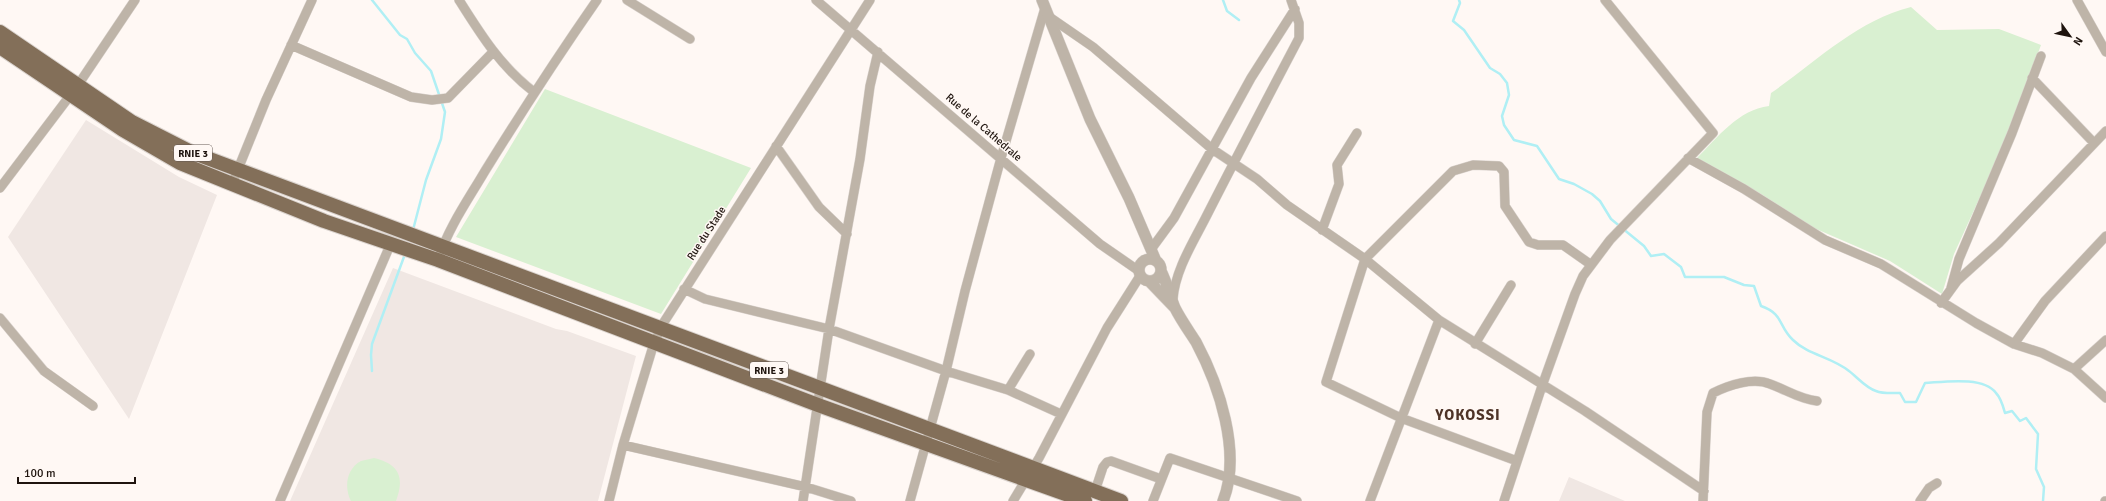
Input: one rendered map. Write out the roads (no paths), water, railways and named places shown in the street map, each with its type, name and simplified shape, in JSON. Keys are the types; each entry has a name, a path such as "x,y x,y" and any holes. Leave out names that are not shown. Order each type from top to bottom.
{"highway":[{"name":"RNIE 3","path":"0,32 75,90 162,154 180,163 324,221 438,260 818,404 926,443 1028,473"},
{"name":"RNIE 3","path":"0,47 161,138 191,152 660,330 929,429 1028,473 1090,496 1121,501"},
{"path":"324,221 330,206"}],"street":[{"path":"0,188 75,90 135,0"},
{"path":"232,184 291,45 312,0"},
{"path":"459,0 493,52 513,75 534,92"},
{"path":"438,260 442,246 455,222 534,92 597,0"},
{"path":"627,0 690,39"},
{"name":"Rue de la Cathedrale","path":"816,0 1100,244 1143,276"},
{"name":"Rue du Stade","path":"609,501 623,445 654,343 660,330 684,289 870,0"},
{"path":"1174,304 1173,291 1178,274 1233,163 1299,38 1299,23 1291,0"},
{"path":"1504,501 1574,294 1590,264 1610,240 1713,133 1604,0"},
{"path":"2077,0 2106,52"},
{"path":"1045,8 1212,149 1257,179 1287,205 1365,259 1438,320 1542,386 1586,411 1704,491"},
{"path":"910,501 946,371 965,291 1001,158 1045,8"},
{"path":"1045,8 1090,119 1152,248 1174,304 1196,343 1222,410 1230,447 1229,478 1225,500"},
{"path":"1152,248 1174,218 1251,78 1295,9"},
{"path":"291,45 411,97 432,100 448,98 493,52"},
{"path":"803,501 829,329 847,234 868,100 878,52"},
{"path":"1951,288 1959,259 2012,133 2041,56"},
{"path":"2032,78 2094,143"},
{"path":"1942,303 1951,288 1998,243 2106,131"},
{"path":"1322,230 1339,184 1337,165 1357,133"},
{"path":"776,146 820,207 847,234"},
{"path":"1688,158 1744,189 1825,240 1881,264 1942,303 2014,344 2042,354 2074,369 2106,398"},
{"path":"1518,461 1401,418 1326,382 1365,259 1452,171 1473,165 1499,166 1504,172 1505,206 1529,242 1538,245 1563,245 1590,264"},
{"path":"2014,344 2045,301 2106,236"},
{"path":"280,501 401,247"},
{"path":"1013,501 1107,328 1143,276 1142,262 1147,260 1158,266"},
{"path":"1143,276 1156,280 1158,266"},
{"path":"1143,276 1174,304"},
{"path":"1475,344 1511,285"},
{"path":"684,289 705,299 829,329 946,371 1008,390 1061,414"},
{"path":"0,318 44,371 93,406"},
{"path":"1370,501 1438,320"},
{"path":"2074,369 2106,340"},
{"path":"1008,390 1030,354"},
{"path":"1703,501 1707,412 1713,393 1742,382 1769,383 1798,397 1817,401"},
{"path":"623,445 806,487 851,501"},
{"path":"1153,501 1170,458 1297,501"},
{"path":"1090,496 1103,467 1107,462 1112,461 1161,479"},
{"path":"1920,501 1929,488 1937,483"}],"waterway":[{"path":"372,0 400,35 407,39 415,53 431,71 445,112 441,139 426,180 413,230"},
{"path":"1223,0 1227,11 1239,20"},
{"path":"1459,0 1460,3 1453,21 1464,30 1490,68 1500,74 1507,83 1509,95 1502,116 1504,125 1514,140 1537,146 1559,179 1574,184 1592,194 1600,201 1611,219 1644,246 1651,256 1664,254 1681,267 1685,277 1724,277 1744,285 1754,286 1761,306 1774,313 1788,335 1793,340 1806,349 1842,366 1872,390 1882,393 1900,393 1905,402 1916,402 1925,383 1963,381 1982,384 1990,388 1999,397 2005,413 2012,411 2020,421 2026,418 2038,434 2036,469 2044,487 2043,501"},
{"path":"372,371 372,344 405,254"}],"district":[{"name":"YOKOSSI","path":"1468,415"}]}
